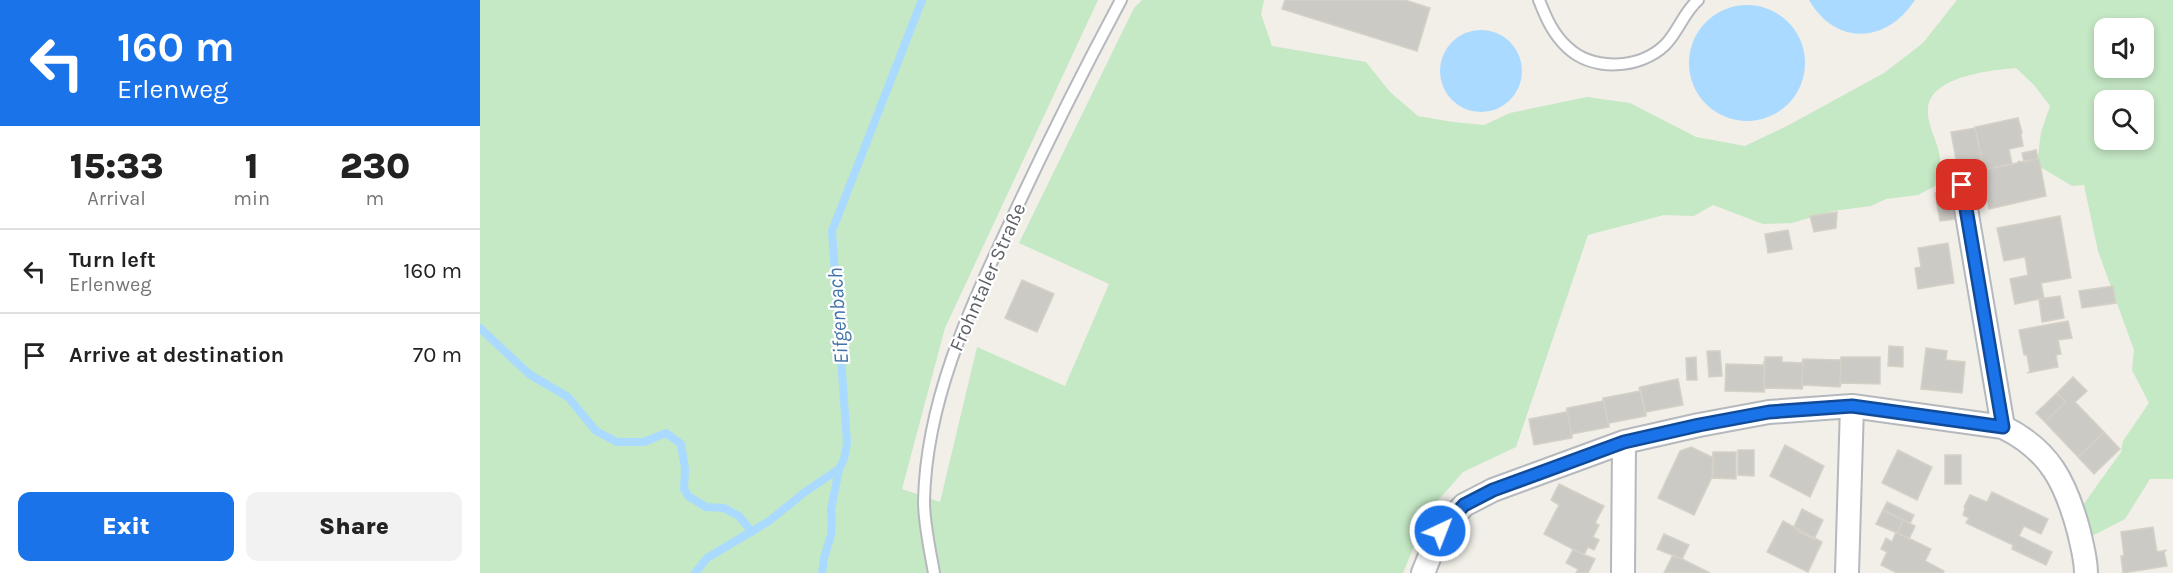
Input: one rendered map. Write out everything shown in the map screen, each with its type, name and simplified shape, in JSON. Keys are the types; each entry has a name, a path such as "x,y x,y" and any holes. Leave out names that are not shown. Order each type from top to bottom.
{"street":[{"path":"1962,185 2003,427"},
{"path":"1847,573 1852,406"},
{"path":"1423,573 1440,531 1464,505 1493,490 1624,442 1769,412 1852,406 2003,427 2022,436 2052,464 2070,499 2086,562 2086,573"},
{"path":"1623,573 1624,442"}],"lane":[{"name":"Frohntaler Straße","path":"934,573 924,502 930,441 942,385 989,267 1080,77 1120,0"},
{"path":"1539,0 1550,27 1568,48 1587,60 1625,65 1646,59 1666,44 1698,0"}],"green space":[{"path":"480,0 1098,0 945,328 902,489 940,502 977,347 1065,386 1109,284 1019,243 1134,8 1142,0 1264,0 1261,14 1272,46 1366,62 1390,92 1418,116 1484,125 1510,113 1587,97 1630,103 1696,137 1745,146 1787,126 1884,73 1923,43 1957,0 2173,0 2173,479 2150,479 2125,519 2092,536 2083,505 2121,452 2123,441 2149,403 2132,370 2134,350 2098,251 2084,185 2072,186 2037,165 2041,132 2050,106 2034,85 2016,68 1964,77 1951,82 1932,97 1928,115 1940,156 1940,166 1935,186 1918,195 1886,199 1871,206 1833,211 1792,223 1763,224 1713,205 1694,216 1664,215 1588,235 1516,447 1463,472 1428,512 1403,573 480,573"}],"water":[{"path":"1809,0 1915,0 1903,15 1890,25 1861,34 1847,32 1833,26 1820,15"},
{"path":"1747,5 1769,9 1788,22 1801,41 1805,63 1801,85 1788,104 1769,117 1747,121 1725,117 1706,104 1693,85 1689,63 1693,41 1706,22 1725,9"},
{"path":"1481,30 1497,33 1510,42 1519,55 1522,71 1519,87 1510,100 1497,109 1481,112 1465,109 1452,100 1443,87 1440,71 1443,55 1452,42 1465,33"}],"building":[{"path":"1285,0 1405,0 1430,8 1417,51 1282,9"},
{"path":"2018,118 2023,146 2009,149 2012,164 1984,169 1975,127"},
{"path":"1975,128 1982,160 1957,165 1951,132"},
{"path":"2036,150 2038,159 2024,162 2022,153"},
{"path":"2039,159 2046,196 1989,209 1983,170 2019,161"},
{"path":"1951,190 1956,219 1940,221 1935,193"},
{"path":"1837,212 1836,228 1814,232 1810,216"},
{"path":"2060,216 2071,278 2041,283 2044,298 2015,304 2010,279 2028,275 2025,257 2004,261 1997,228"},
{"path":"1788,230 1792,249 1768,253 1765,234"},
{"path":"1948,243 1954,283 1918,289 1915,268 1921,267 1918,248"},
{"path":"1022,280 1054,294 1037,332 1005,318"},
{"path":"2113,286 2116,303 2082,308 2079,291"},
{"path":"2060,296 2064,318 2042,322 2039,299"},
{"path":"2068,321 2072,338 2058,340 2061,354 2056,355 2058,367 2027,373 2030,372 2027,355 2024,355 2019,330"},
{"path":"1889,346 1903,347 1903,367 1888,366"},
{"path":"1926,348 1947,351 1946,360 1965,362 1962,393 1921,389"},
{"path":"1707,351 1720,351 1722,376 1709,377"},
{"path":"1696,357 1697,380 1687,380 1686,358"},
{"path":"1765,357 1782,357 1782,362 1802,363 1803,359 1802,389 1765,388 1764,392"},
{"path":"1841,357 1880,357 1880,384 1841,383 1840,387"},
{"path":"1803,359 1841,360 1840,387 1803,385 1802,389"},
{"path":"1726,364 1764,365 1764,392 1725,391"},
{"path":"2073,377 2087,391 2075,402 2104,432 2078,457 2045,422 2066,402 2057,393"},
{"path":"1678,379 1683,405 1646,412 1646,416 1640,387"},
{"path":"1640,391 1646,416 1609,423 1609,427 1603,398"},
{"path":"2057,393 2066,402 2045,422 2036,413"},
{"path":"1603,398 1609,427 1572,434 1572,438 1567,408 1603,401"},
{"path":"1567,408 1572,438 1534,445 1529,419 1566,412"},
{"path":"2104,432 2120,449 2094,474 2078,457"},
{"path":"1785,445 1824,466 1810,497 1770,476"},
{"path":"1691,447 1714,458 1713,475 1694,515 1658,498 1680,451"},
{"path":"1738,450 1754,450 1754,476 1738,475"},
{"path":"1898,450 1932,467 1917,500 1882,483"},
{"path":"1713,452 1736,452 1736,479 1712,478"},
{"path":"1945,455 1961,455 1961,484 1945,484"},
{"path":"1559,484 1604,506 1595,523 1599,525 1593,537 1599,540 1594,550 1588,547 1584,555 1544,534 1559,505 1551,500"},
{"path":"1992,492 2048,519 2041,534 2024,526 2019,536 2052,552 2046,565 2012,549 2013,545 1966,523 1969,518 1963,515 1964,507 1970,495 1987,502"},
{"path":"1887,502 1914,515 1910,523 1883,510"},
{"path":"1802,509 1823,520 1814,539 1797,531 1798,529 1794,527"},
{"path":"1883,510 1903,520 1897,533 1876,524"},
{"path":"1903,520 1915,526 1909,539 1897,533"},
{"path":"1783,521 1822,542 1808,572 1767,552"},
{"path":"2153,527 2157,552 2167,550 2164,552 2167,566 2123,573 2121,556 2124,556 2121,532"},
{"path":"1896,532 1931,549 1925,561 1944,571 1943,573 1897,573 1881,565 1887,552 1881,549 1886,538 1892,542"},
{"path":"1664,534 1689,545 1682,559 1657,549"},
{"path":"1573,550 1595,559 1588,573 1576,573 1578,569 1566,563"},
{"path":"1673,555 1682,559 1710,573 1664,573"}],"waterway":[{"name":"Eifgenbach","path":"695,573 707,558 769,521 805,492 839,469 844,459 847,443 832,231 922,0"},
{"path":"480,328 529,374 568,397 596,431 617,442 644,442 666,433 681,444 685,469 684,489 688,496 706,507 724,508 739,516 752,532"},
{"path":"822,573 831,535 831,510 839,469"}],"route":[{"path":"1440,531 1464,505 1493,490 1624,442 1769,412 1852,406 2003,427 1962,185"}]}
